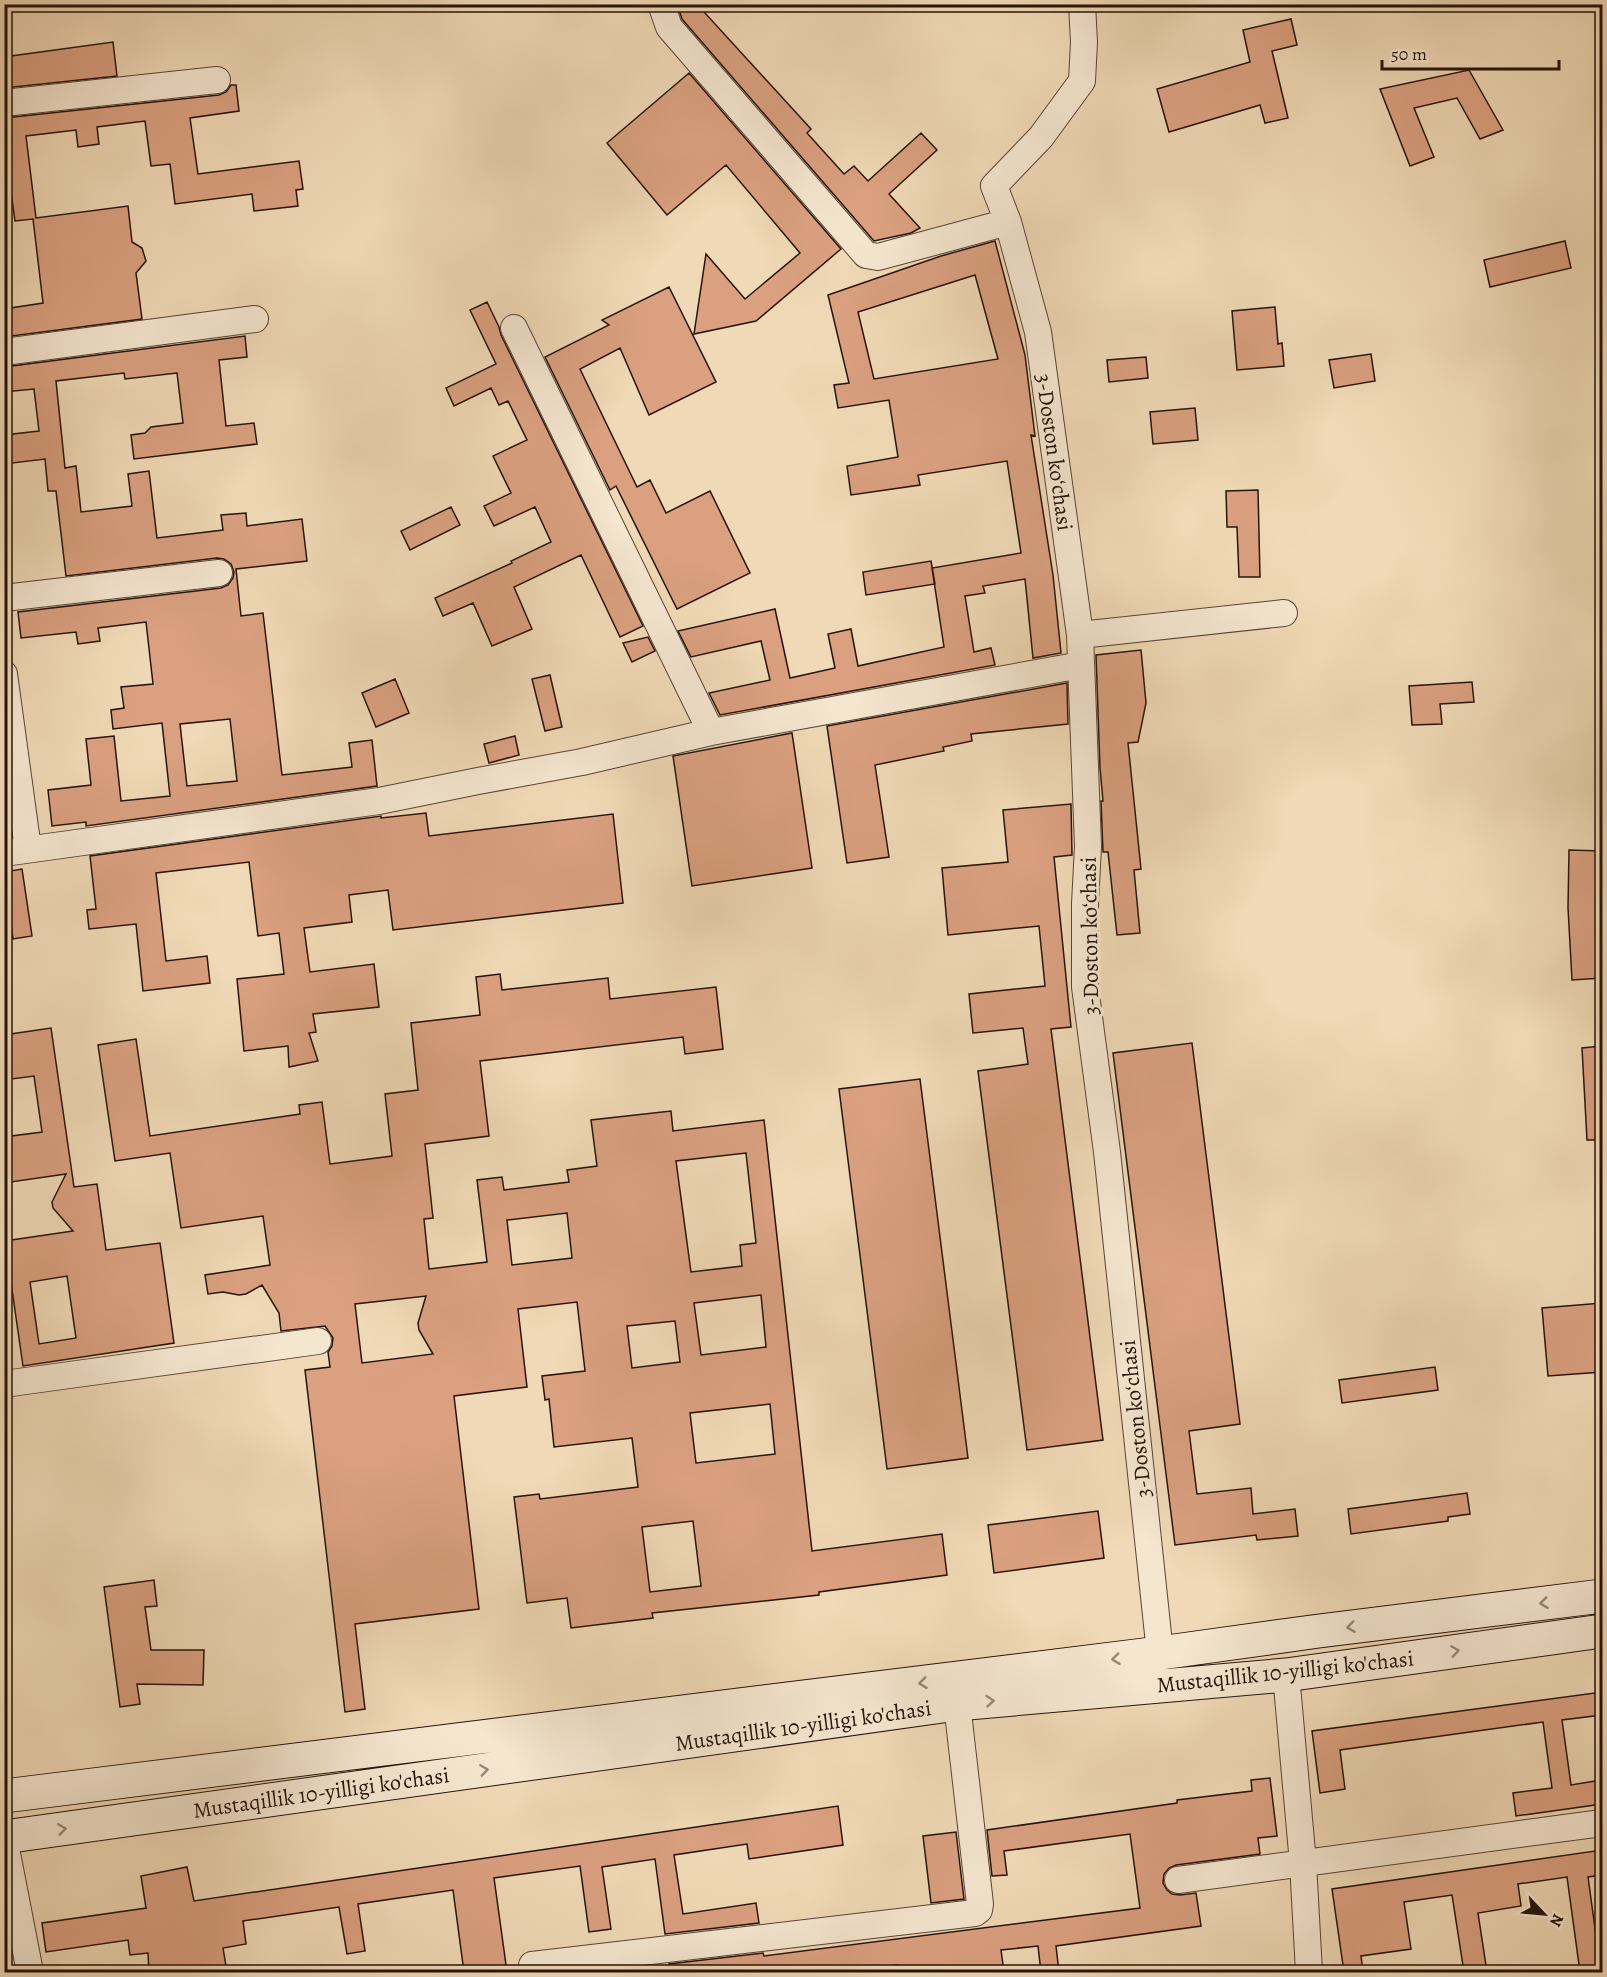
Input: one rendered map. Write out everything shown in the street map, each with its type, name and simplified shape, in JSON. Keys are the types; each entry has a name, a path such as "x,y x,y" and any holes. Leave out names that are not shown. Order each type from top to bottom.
{"main road":[{"name":"Mustaqillik 10-yilligi ko'chasi","path":"4,1796 1602,1596"},
{"name":"Mustaqillik 10-yilligi ko'chasi","path":"4,1838 957,1704 1286,1674 1602,1630"}],"street":[{"path":"661,4 669,27 866,255 878,257 1008,222"},
{"name":"3-Doston koʻchasi","path":"1082,4 1084,42 1082,81 1041,136 994,186 1008,222 1038,332 1080,634 1088,846 1085,987 1107,1152 1160,1653"},
{"path":"4,103 217,80"},
{"path":"4,352 255,319"},
{"path":"514,328 711,732"},
{"path":"4,598 219,573"},
{"path":"1080,634 1284,613"},
{"path":"4,674 16,851 379,801 582,762 711,732 1081,665"},
{"path":"4,1384 318,1341"},
{"path":"1286,1674 1303,1863 1309,1972"},
{"path":"532,1965 975,1913 979,1910 980,1904 957,1704"},
{"path":"1178,1880 1602,1823"},
{"path":"4,1838 13,1930 30,1972"}],"building":[{"path":"677,4 702,4 704,12 811,129 807,133 844,174 854,166 868,181 921,133 937,150 889,194 920,228 911,233 874,241 682,19"},
{"path":"1291,19 1297,45 1272,51 1288,118 1265,123 1260,105 1169,132 1157,89 1250,62 1243,30"},
{"path":"113,42 117,76 4,88 4,57"},
{"path":"1469,70 1503,130 1480,139 1457,98 1414,108 1434,157 1410,166 1380,89"},
{"path":"689,73 841,249 756,321 694,334 706,254 745,299 800,253 726,165 667,215 607,143"},
{"path":"231,85 236,85 239,111 190,118 198,174 299,161 303,189 296,190 298,206 254,211 252,194 175,204 170,164 151,166 145,121 97,127 99,144 78,147 76,130 26,136 36,218 128,206 132,242 142,248 146,261 136,273 142,319 4,337 4,309 43,303 33,219 15,221 4,141 4,118 219,95 226,92"},
{"path":"995,241 1025,355 1035,436 1031,435 1053,575 1061,653 1033,658 1025,579 983,586 985,593 965,596 974,652 991,648 995,665 720,715 709,693 770,680 761,641 691,657 678,631 775,609 790,678 835,668 828,634 851,629 858,666 944,647 932,568 1021,553 1007,461 918,475 920,485 851,495 847,466 898,457 889,400 838,408 834,385 849,383 828,295 941,256","holes":["975,275 998,359 874,379 858,312"]},
{"path":"1565,241 1571,268 1490,287 1484,260"},
{"path":"669,287 716,382 649,415 620,348 580,369 637,487 650,480 666,513 710,491 750,573 677,609 616,486 610,490 545,357 609,325 602,320"},
{"path":"487,302 643,626 620,637 581,555 514,587 532,629 492,646 473,603 443,616 435,598 512,563 511,561 551,542 535,507 494,526 484,506 511,493 493,456 527,440 508,401 499,405 491,388 454,406 446,388 496,364 470,310"},
{"path":"1275,307 1278,344 1282,343 1284,366 1237,370 1232,311"},
{"path":"245,336 247,357 219,360 226,426 254,423 257,444 134,459 131,435 145,433 151,427 183,423 177,373 125,379 124,373 56,381 65,468 76,466 81,512 132,506 128,474 149,471 157,538 223,530 221,515 246,513 247,526 302,519 307,561 236,569 241,616 263,613 282,775 352,767 349,743 372,740 377,786 86,826 86,822 52,826 48,790 91,785 86,739 114,736 121,801 170,796 162,723 113,729 111,710 124,708 121,687 153,684 146,622 98,628 100,641 78,644 76,632 21,638 18,612 221,588 228,585 234,572 231,564 224,559 217,558 66,576 56,491 48,491 45,459 4,464 4,435 39,431 34,389 4,392 4,367","holes":["230,719 237,781 187,786 180,724"]},
{"path":"1371,354 1375,381 1334,388 1329,360"},
{"path":"1146,357 1148,378 1109,382 1107,360"},
{"path":"1195,408 1198,440 1153,444 1150,412"},
{"path":"1258,490 1260,577 1239,577 1237,527 1227,527 1226,491"},
{"path":"451,507 460,525 410,550 401,531"},
{"path":"931,561 935,584 866,595 863,572"},
{"path":"648,637 655,651 632,662 623,643"},
{"path":"1141,650 1146,703 1138,742 1128,743 1141,869 1134,870 1140,933 1117,935 1108,852 1103,852 1101,801 1103,801 1096,655"},
{"path":"550,675 562,727 545,731 532,679"},
{"path":"395,679 409,713 376,727 362,693"},
{"path":"1472,682 1474,702 1440,704 1442,724 1412,725 1409,686"},
{"path":"1067,683 1068,724 971,734 972,741 943,747 944,751 875,765 889,857 847,863 827,726"},
{"path":"792,733 812,868 692,886 673,756"},
{"path":"515,736 519,755 489,763 484,744"},
{"path":"1071,804 1072,855 1054,857 1071,1027 1051,1029 1103,1440 1027,1450 978,1071 1028,1064 1023,1028 973,1033 969,994 1045,986 1039,926 948,935 942,868 1008,862 1003,810"},
{"path":"426,813 429,836 613,814 623,903 393,930 388,890 349,895 352,922 304,928 310,972 374,964 379,1007 313,1014 316,1032 309,1033 318,1061 289,1067 288,1046 244,1051 237,979 284,974 279,933 258,936 249,862 156,873 166,961 207,956 210,983 143,991 136,924 89,929 87,910 96,909 90,856 381,816 381,818"},
{"path":"1569,850 1602,851 1602,978 1572,980 1568,908"},
{"path":"22,869 32,936 13,939 4,872"},
{"path":"500,974 502,990 608,978 610,999 716,987 723,1049 685,1054 683,1037 480,1061 489,1136 425,1144 433,1218 424,1219 429,1269 487,1262 477,1180 502,1177 504,1190 569,1182 567,1170 597,1166 591,1120 671,1111 673,1131 764,1120 812,1551 942,1534 947,1575 819,1592 819,1595 652,1613 653,1618 571,1628 567,1598 527,1603 514,1497 539,1494 540,1499 638,1487 632,1438 554,1447 549,1399 545,1400 542,1376 585,1371 577,1302 518,1309 527,1387 454,1396 479,1609 355,1624 365,1709 345,1712 305,1370 330,1367 328,1352 333,1338 325,1326 281,1331 279,1313 262,1285 246,1294 223,1292 208,1294 205,1275 270,1265 263,1216 181,1228 170,1153 115,1161 98,1045 136,1039 150,1136 300,1114 299,1105 322,1102 330,1164 392,1156 385,1094 418,1090 411,1023 480,1015 476,977","holes":["746,1153 756,1243 740,1245 742,1266 691,1272 676,1161","567,1213 572,1258 512,1265 507,1220","761,1295 766,1347 701,1355 694,1303","426,1296 418,1323 419,1330 433,1354 362,1363 355,1304","675,1321 680,1362 632,1368 627,1326","770,1404 775,1454 696,1463 690,1413","693,1521 701,1586 650,1592 642,1527"]},
{"path":"51,1028 74,1187 97,1184 106,1250 160,1243 174,1343 23,1366 5,1241 73,1231 53,1208 52,1202 66,1174 4,1183 4,1137 42,1132 34,1076 4,1080 4,1035","holes":["67,1276 76,1338 39,1344 30,1282"]},
{"path":"1192,1043 1240,1424 1189,1431 1197,1494 1251,1488 1253,1514 1295,1509 1298,1536 1257,1540 1256,1535 1175,1545 1113,1053"},
{"path":"1602,1046 1602,1140 1587,1140 1582,1048"},
{"path":"920,1079 968,1458 887,1469 839,1089"},
{"path":"1602,1303 1602,1372 1548,1376 1542,1308"},
{"path":"1435,1367 1438,1390 1342,1403 1339,1380"},
{"path":"1467,1493 1470,1514 1448,1517 1448,1521 1351,1534 1348,1509"},
{"path":"1098,1511 1104,1558 994,1573 988,1525"},
{"path":"154,1580 157,1606 145,1607 151,1650 204,1650 203,1685 137,1684 140,1704 120,1707 104,1587"},
{"path":"1602,1692 1602,1715 1562,1720 1571,1785 1602,1780 1602,1804 1516,1816 1513,1793 1552,1788 1543,1722 1340,1750 1345,1789 1320,1793 1312,1731"},
{"path":"1270,1778 1277,1836 1258,1838 1260,1854 1176,1865 1164,1874 1163,1883 1172,1894 1196,1893 1201,1926 1056,1946 1059,1972 1041,1972 1038,1946 1001,1950 1004,1972 898,1972 897,1965 843,1972 670,1972 669,1964 763,1953 764,1956 1140,1908 1130,1834 1004,1851 1007,1875 992,1876 987,1830 1177,1803 1177,1800 1252,1791 1251,1780"},
{"path":"838,1806 843,1845 749,1859 747,1844 674,1855 683,1914 756,1903 759,1923 665,1934 655,1859 602,1867 611,1929 589,1932 580,1866 494,1878 507,1972 464,1972 453,1890 358,1904 365,1951 347,1954 339,1907 243,1921 246,1944 223,1948 227,1972 149,1972 148,1953 130,1955 128,1940 46,1952 42,1923 146,1908 141,1876 187,1867 194,1901"},
{"path":"956,1832 964,1899 931,1903 923,1836"},
{"path":"1602,1850 1602,1875 1588,1877 1601,1972 1580,1972 1567,1877 1518,1884 1521,1906 1478,1913 1487,1972 1464,1972 1452,1895 1404,1902 1411,1949 1361,1956 1363,1972 1344,1972 1332,1889"}]}
